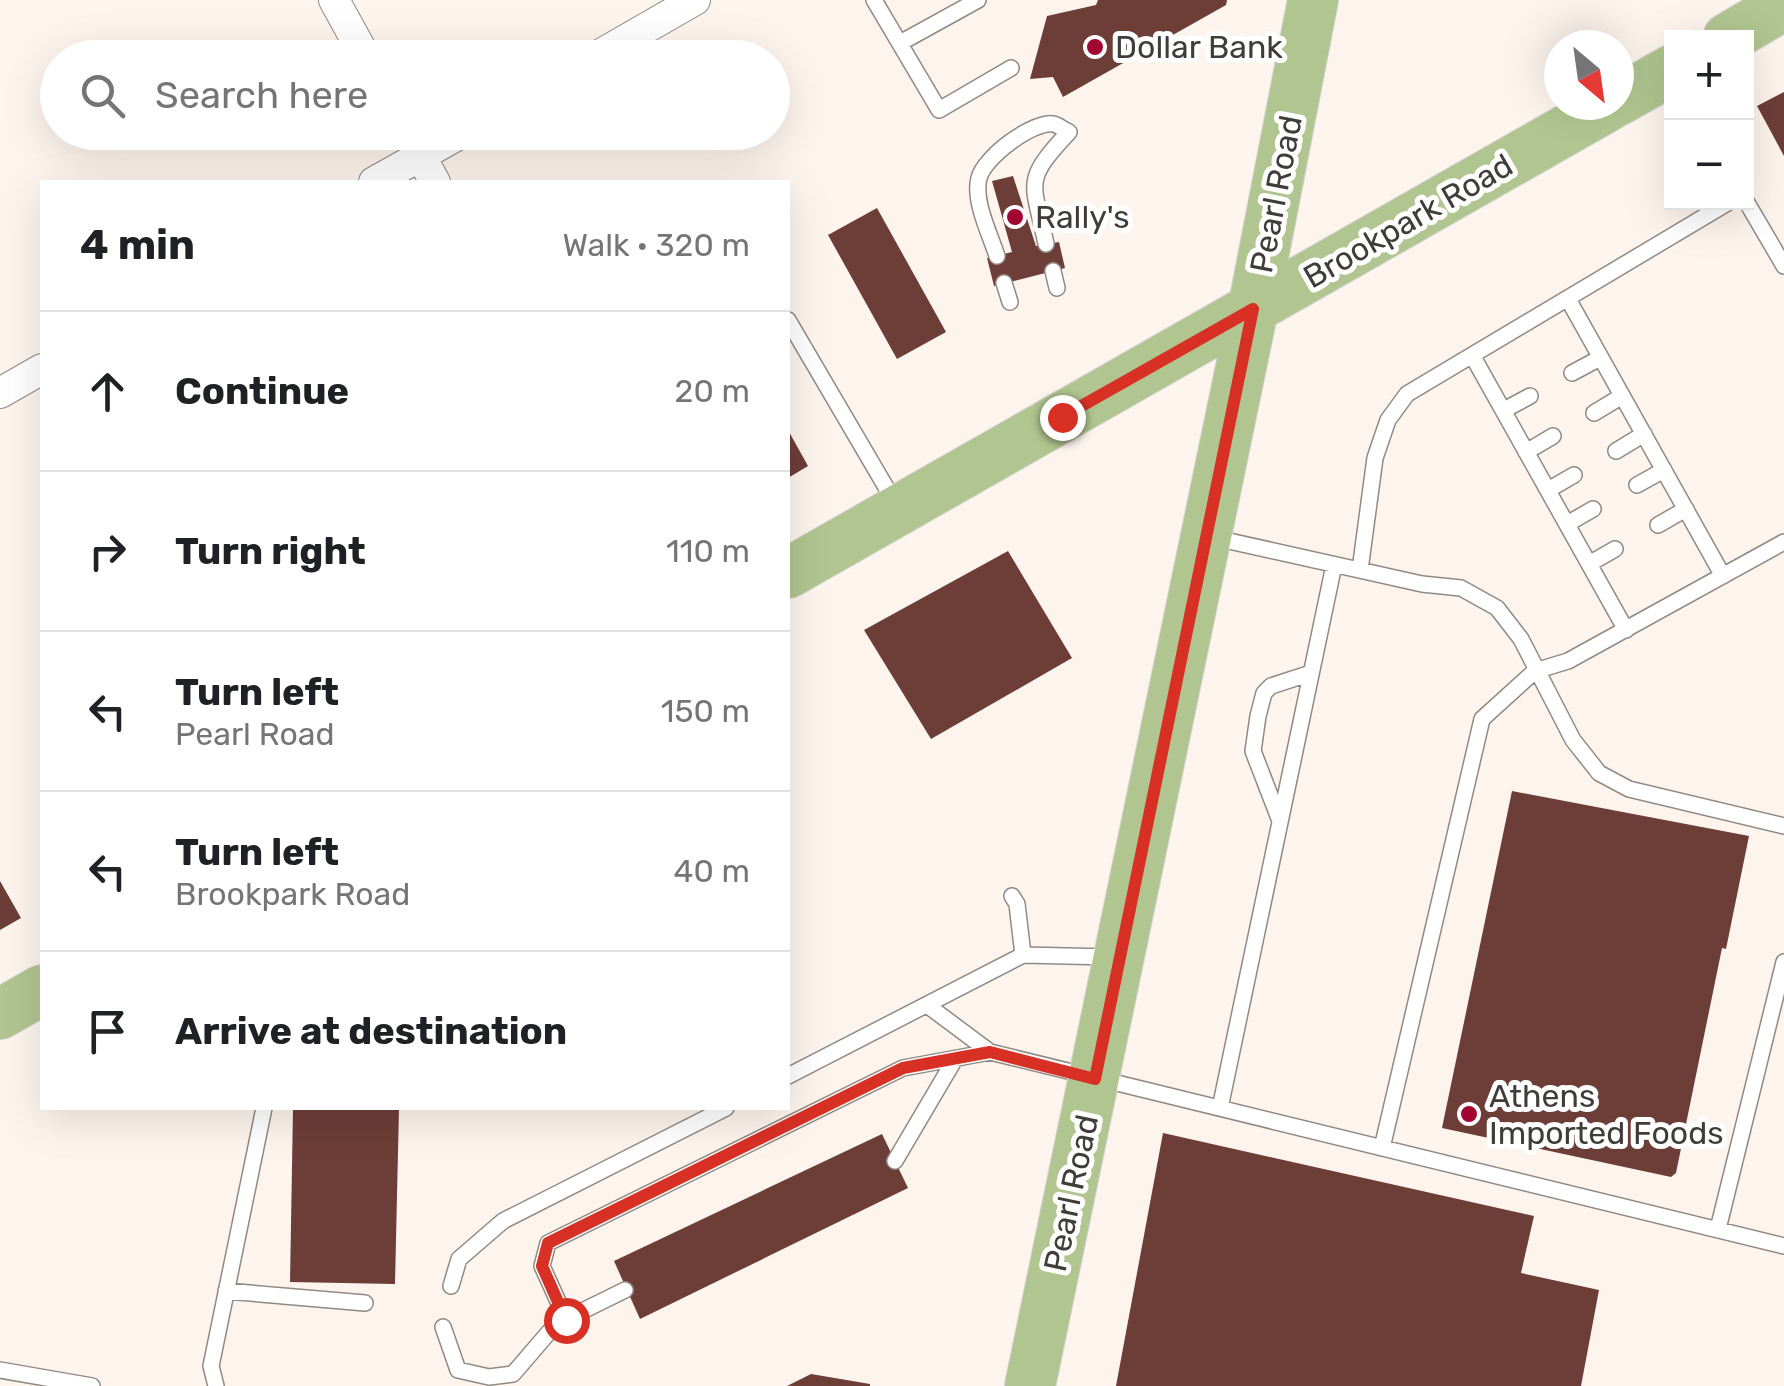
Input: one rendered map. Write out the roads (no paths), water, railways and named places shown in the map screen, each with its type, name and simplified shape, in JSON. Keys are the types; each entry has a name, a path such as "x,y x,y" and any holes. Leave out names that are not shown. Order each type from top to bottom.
{"main road":[{"name":"Pearl Road","path":"1030,1386 1253,309 1313,0"},
{"path":"1742,30 1784,5"},
{"path":"1634,92 1664,75"},
{"name":"Brookpark Road","path":"790,572 1584,120"},
{"path":"0,1014 40,991"}],"street":[{"path":"334,0 356,40"},
{"path":"626,40 696,0"},
{"path":"378,180 420,157"},
{"path":"0,393 40,370"}],"lane":[{"path":"874,0 939,110 1011,68"},
{"path":"900,43 978,0"},
{"path":"997,256 978,192 979,176 1000,149 1038,126 1053,124 1069,132 1044,158 1032,181 1046,244"},
{"path":"1360,570 1375,458 1388,420 1407,394 1716,210"},
{"path":"1751,210 1784,266"},
{"path":"1004,284 1010,302"},
{"path":"1568,298 1723,576"},
{"path":"790,323 898,510"},
{"path":"1472,355 1626,630"},
{"path":"1572,373 1600,358"},
{"path":"1504,410 1530,396"},
{"path":"1594,413 1622,396"},
{"path":"1616,451 1644,434"},
{"path":"1526,452 1553,436"},
{"path":"1638,485 1664,470"},
{"path":"1548,490 1574,475"},
{"path":"1567,524 1594,509"},
{"path":"1658,525 1686,509"},
{"path":"1206,536 1422,584 1460,588 1497,608 1520,639 1574,740 1599,773 1630,789 1784,826"},
{"path":"1382,1148 1482,718 1535,670 1568,661 1784,542"},
{"path":"1589,564 1616,549"},
{"path":"1220,1108 1334,565"},
{"path":"1280,821 1253,751 1258,716 1264,693 1272,686 1312,673"},
{"path":"1012,896 1018,904 1022,955"},
{"path":"790,1075 1022,955 1120,958"},
{"path":"1718,1229 1784,962"},
{"path":"928,1005 990,1052 1784,1246"},
{"path":"566,1320 542,1266 548,1243 903,1068 990,1052"},
{"path":"894,1161 955,1059"},
{"path":"216,1386 211,1366 264,1110"},
{"path":"451,1286 459,1259 503,1222 722,1110"},
{"path":"443,1327 458,1370 489,1378 513,1374 556,1324 625,1290"},
{"path":"226,1291 365,1303"},
{"path":"0,1370 92,1386"}],"place":[{"name":"Dollar Bank","path":"1095,47"},
{"name":"Rally's","path":"1015,217"},
{"name":"Athens Imported Foods","path":"1469,1114"}]}
